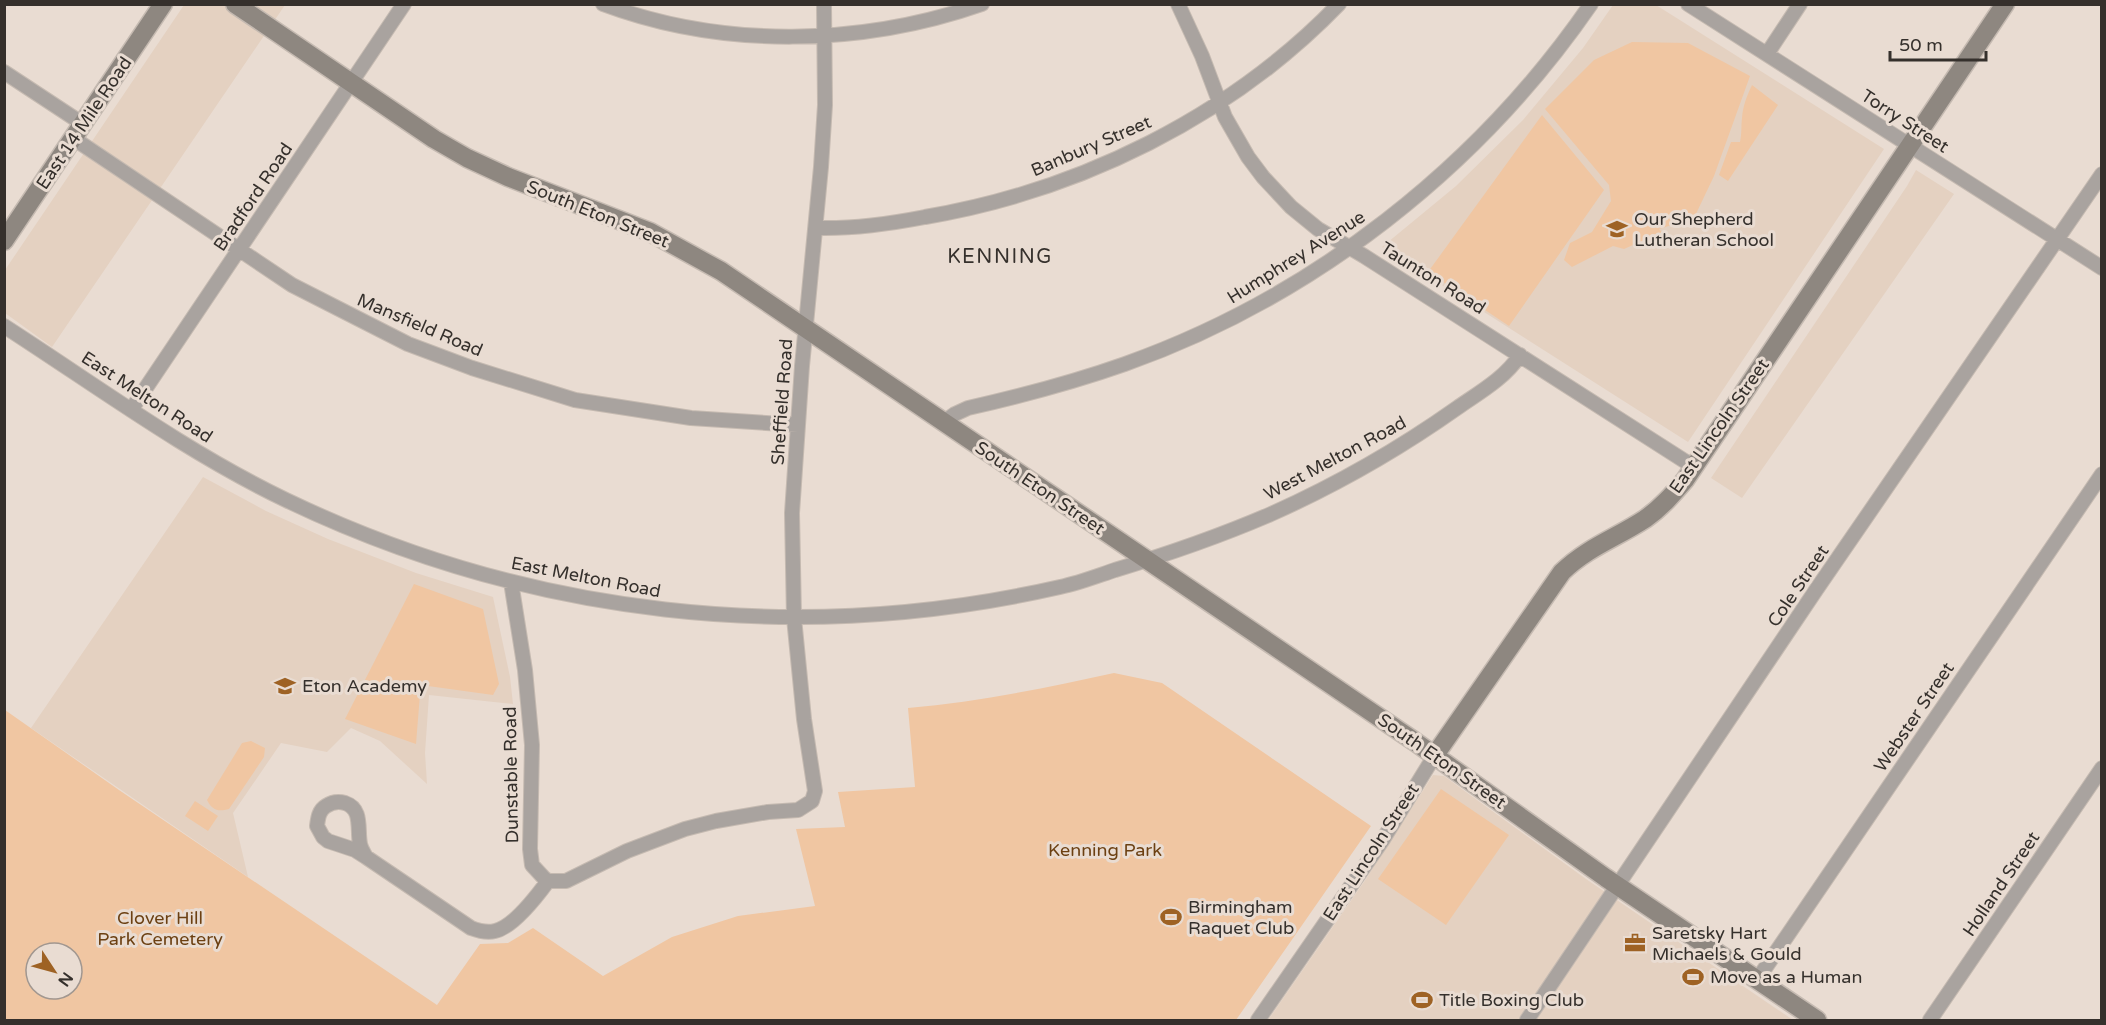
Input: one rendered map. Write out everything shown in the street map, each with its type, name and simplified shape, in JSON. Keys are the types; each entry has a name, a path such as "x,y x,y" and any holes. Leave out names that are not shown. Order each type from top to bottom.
{"street":[{"name":"East 14 Mile Road","path":"4,241 163,4"},
{"name":"South Eton Street","path":"236,4 434,139 467,158 532,188 628,223 675,245 721,272 1435,755 1617,886 1817,1020"},
{"name":"Bradford Road","path":"131,410 404,4"},
{"path":"603,4 644,17 715,31 765,35 825,35 897,27 964,11 982,4"},
{"name":"Sheffield Road","path":"552,881 566,882 627,851 685,829 757,814 798,810 812,801 815,791 804,719 794,618 792,513 806,328 817,228 825,105 824,4"},
{"name":"Taunton Road","path":"1178,4 1234,135 1248,157 1291,207 1318,229 1694,467"},
{"name":"Banbury Street","path":"817,228 855,228 953,213 1063,181 1121,157 1220,103 1278,59 1339,4"},
{"name":"Humphrey Avenue","path":"944,422 968,408 1055,387 1127,364 1170,347 1242,313 1365,238 1409,203 1475,143 1525,90 1591,4"},
{"name":"Torry Street","path":"1688,4 2102,268"},
{"path":"1767,54 1800,4"},
{"name":"East Lincoln Street","path":"1258,1020 1382,841 1435,755 1562,572 1589,550 1645,519 1659,508 1694,467 2005,4"},
{"name":"Mansfield Road","path":"4,72 78,131 239,250 292,285 408,344 522,385 575,399 631,410 691,418 798,425"},
{"name":"Cole Street","path":"1527,1020 1823,580 2102,174"},
{"name":"East Melton Road","path":"4,326 218,465 312,512 400,548 530,588 617,603 710,615 794,618 853,616 965,605 1063,586 1147,561"},
{"name":"West Melton Road","path":"1147,561 1231,531 1277,511 1370,463 1477,394 1511,368 1520,355"},
{"name":"Webster Street","path":"1757,980 2102,474"},
{"name":"Dunstable Road","path":"512,582 525,670 532,745 530,849 532,865 537,872 552,881"},
{"name":"Holland Street","path":"1930,1020 2102,768"},
{"path":"366,857 463,924 486,932 500,930 509,924 552,881"}],"shaded area":[{"path":"184,5 285,5 52,347 5,313 5,270"},
{"name":"Our Shepherd Lutheran School","path":"1613,5 1656,5 1884,149 1688,442 1382,247 1456,186 1523,120 1583,48"},
{"path":"1916,170 1954,194 1742,498 1711,478"},
{"name":"Eton Academy","path":"203,477 266,511 328,539 416,573 493,597 510,677 513,704 429,695 425,753 427,784 380,741 351,728 327,752 281,743 233,813 248,877 31,728"},
{"path":"1433,775 1444,776 1586,879 1793,1020 1268,1020 1364,882"}],"green space":[{"path":"1632,42 1688,43 1750,76 1714,176 1694,218 1659,229 1662,232 1624,249 1613,246 1572,267 1564,260 1570,243 1592,232 1611,201 1609,185 1545,109 1594,60"},
{"path":"1752,85 1778,105 1728,181 1719,175 1731,142 1740,142 1743,109"},
{"path":"1542,115 1604,190 1509,326 1428,272"},
{"path":"414,584 483,609 499,684 493,695 428,686 420,694 416,744 345,719"},
{"name":"Kenning Park","path":"1114,673 1162,683 1371,826 1236,1020 5,1020 5,710 437,1005 480,944 508,943 533,928 603,976 672,937 738,916 815,906 796,829 845,827 838,792 915,787 908,708 1037,689"},
{"path":"251,741 265,748 264,757 229,809 213,808 207,800 242,743"},
{"path":"1441,789 1509,835 1446,925 1378,879"},
{"path":"195,801 218,816 208,831 185,816"}],"place":[{"name":"Our Shepherd Lutheran School","path":"1617,229"},
{"name":"Eton Academy","path":"285,686"},
{"name":"Birmingham Raquet Club","path":"1171,917"},
{"name":"Saretsky Hart Michaels & Gould","path":"1635,943"},
{"name":"Move as a Human","path":"1693,977"},
{"name":"Title Boxing Club","path":"1422,1000"}],"district":[{"name":"KENNING","path":"1000,257"}],"park label":[{"name":"Clover Hill Park Cemetery","path":"160,928"}]}
